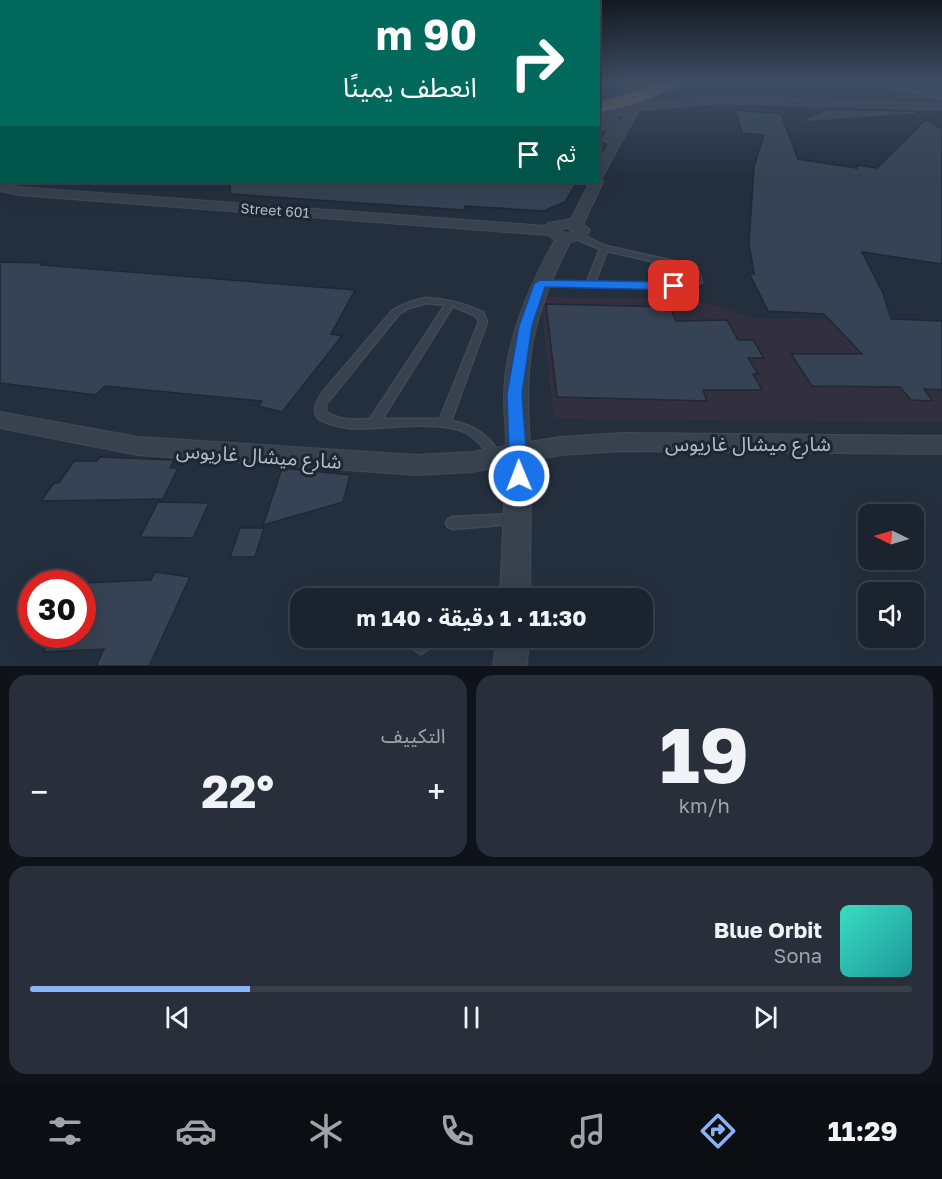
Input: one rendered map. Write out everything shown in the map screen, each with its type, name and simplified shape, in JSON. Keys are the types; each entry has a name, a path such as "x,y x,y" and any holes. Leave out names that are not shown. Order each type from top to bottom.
{"street":[{"path":"600,169 614,115"},
{"path":"600,155 613,132 616,123 615,115"},
{"name":"Street 601","path":"24,183 529,219 564,229"},
{"path":"516,588 519,519 508,456 525,326 540,284 586,183"},
{"path":"564,229 595,183"},
{"name":"Street 601","path":"0,187 20,191 564,229"},
{"name":"شارع ميشال غاريوس","path":"0,420 138,446 417,465 508,456 560,446 622,442 942,445"},
{"path":"510,666 512,648"}],"lane":[{"path":"540,284 692,286 698,282 695,273 684,266 603,248 564,229"},
{"path":"590,284 603,248"},
{"path":"444,424 483,322 480,314 450,304 428,300 410,302 396,312 321,404 321,414 332,421 373,424 444,424 471,430 508,456"},
{"path":"373,424 450,304"},
{"path":"452,523 519,519"}],"shaded area":[{"path":"540,297 692,299 759,319 907,318 915,326 942,327 942,422 554,419"}],"building":[{"path":"737,115 781,115 798,159 857,168 856,165 877,168 926,119 942,129 942,264 862,252 883,293 891,319 942,321 942,390 924,389 933,401 911,400 900,387 812,386 791,354 862,354 824,314 768,311 749,273 754,274 749,243 754,166 764,135 742,133"},
{"path":"814,115 904,115 805,122 804,119"},
{"path":"230,183 576,183 565,202 544,211 465,206 464,210 230,194"},
{"path":"0,262 44,263 41,265 355,290 331,334 342,336 282,412 258,406 262,401 105,386 96,395 0,383"},
{"path":"546,304 670,307 676,321 727,320 738,340 753,340 764,358 748,358 758,374 753,374 762,390 703,390 707,401 557,397"},
{"path":"100,457 174,460 170,468 178,468 163,499 41,501 54,483 59,483 74,461 97,461"},
{"path":"282,468 350,475 343,502 263,525"},
{"path":"158,502 209,503 193,538 140,537"},
{"path":"240,528 264,528 255,557 230,557"},
{"path":"155,572 190,577 149,666 96,666 104,649 43,652 45,648 96,648 96,582 151,580"}],"route":[{"path":"519,476 515,394 525,326 540,284 674,286"}]}
